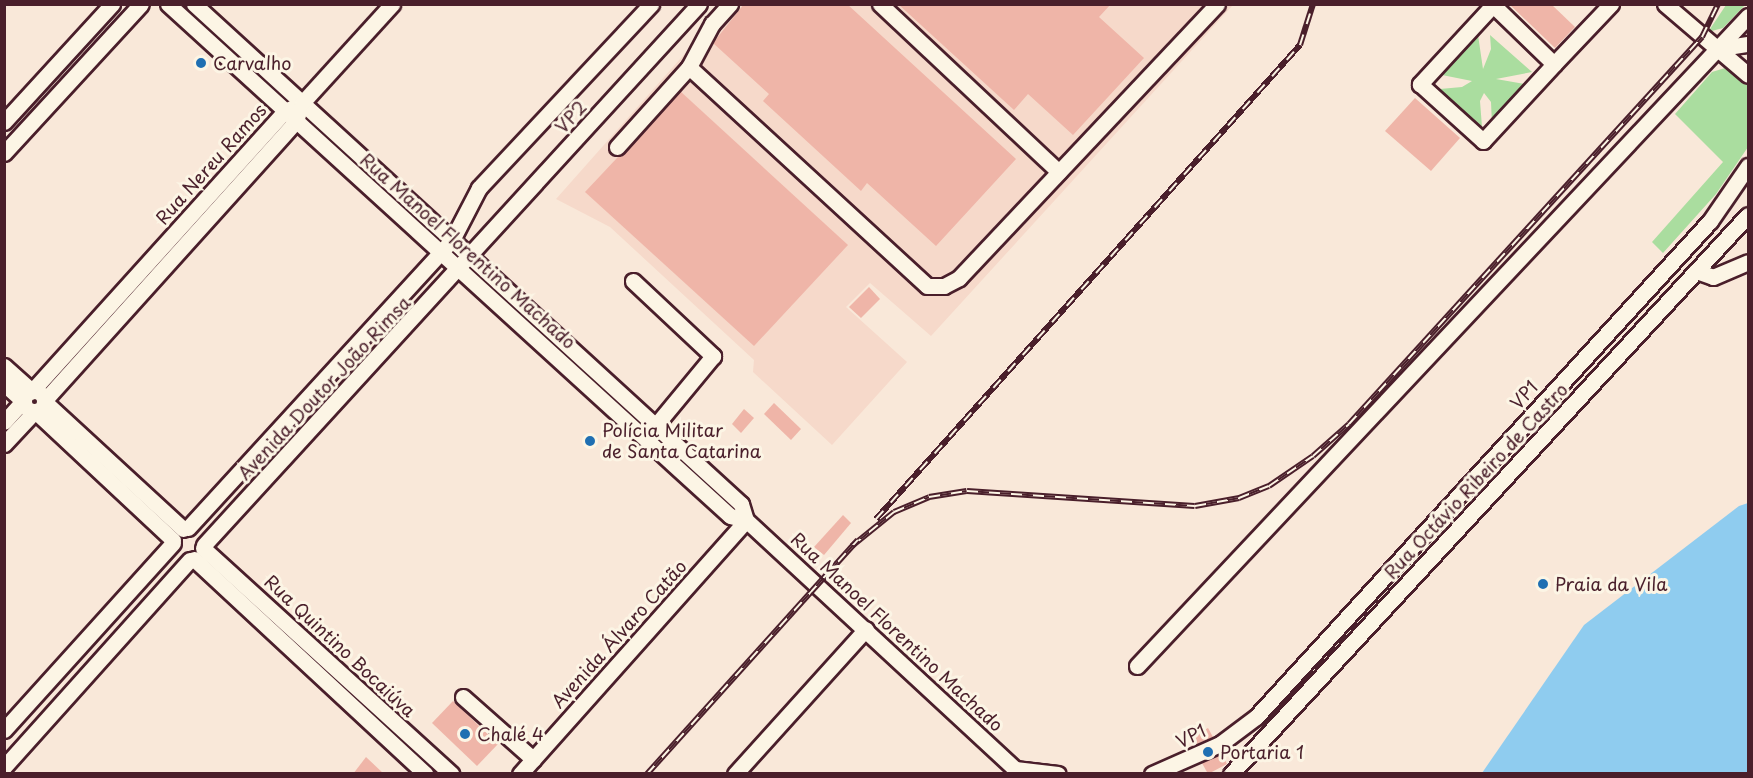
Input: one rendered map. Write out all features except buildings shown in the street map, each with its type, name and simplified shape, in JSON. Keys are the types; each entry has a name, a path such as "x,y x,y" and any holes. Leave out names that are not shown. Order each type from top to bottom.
{"street":[{"path":"30,126 9,117 112,4"},
{"path":"4,153 141,4"},
{"name":"Rua Manoel Florentino Machado","path":"168,4 730,516 746,520 1016,772"},
{"name":"Rua Manoel Florentino Machado","path":"194,4 741,504 746,520"},
{"path":"302,103 392,4"},
{"name":"Avenida Doutor João Rimsa","path":"4,730 179,535 452,240 479,188 651,4"},
{"name":"VP2","path":"471,257 699,4"},
{"path":"617,147 689,67 711,24 730,4"},
{"path":"880,4 1059,172"},
{"path":"689,67 927,286 944,286 959,278 1217,4"},
{"path":"1554,64 1493,5 1420,84 1483,141 1611,4"},
{"path":"1665,4 1715,49 1742,64 1749,75"},
{"path":"1137,666 1715,49 1749,16"},
{"path":"1715,49 1749,44"},
{"name":"Rua Nereu Ramos","path":"4,444 33,401 302,103"},
{"name":"VP1","path":"1152,774 1220,744 1256,717 1725,203 1749,166"},
{"path":"1725,203 1749,182"},
{"name":"Rua Octávio Ribeiro de Castro","path":"1231,774 1749,215"},
{"name":"Avenida Doutor João Rimsa","path":"4,767 471,257"},
{"path":"1696,272 1713,277 1749,262"},
{"path":"633,281 713,356 645,438"},
{"path":"4,366 33,401 179,535"},
{"path":"4,384 33,401"},
{"path":"603,400 614,388"},
{"path":"315,389 334,406"},
{"name":"Rua Nereu Ramos","path":"4,422 33,401"},
{"name":"Avenida Álvaro Catão","path":"520,774 746,520"},
{"path":"198,531 198,553 177,554 179,535 198,531"},
{"name":"Rua Quintino Bocaiúva","path":"198,553 280,616 451,774"},
{"name":"Rua Quintino Bocaiúva","path":"198,553 268,628 425,774"},
{"path":"268,628 280,616"},
{"path":"735,774 866,630"},
{"path":"291,649 302,637"},
{"path":"44,686 63,703"},
{"path":"463,697 533,759"},
{"path":"377,731 389,718"},
{"path":"1016,772 1058,774"}],"shaded area":[{"path":"728,5 1233,5 931,336 870,283 846,307 907,362 832,445 753,372 754,360 610,227 556,199"}],"green space":[{"path":"1726,5 1745,5 1723,28 1708,32"},
{"path":"1478,35 1483,69 1491,49 1490,35 1532,72 1496,79 1531,85 1492,125 1491,102 1484,93 1480,101 1482,127 1440,89 1462,87 1472,81 1442,75"},
{"path":"1725,68 1748,82 1748,147 1716,194 1663,253 1652,242 1723,162 1675,114 1712,72"}],"water":[{"path":"1748,503 1748,773 1482,773 1584,625 1739,506"}],"railway":[{"path":"876,519 1300,45 1313,4"},
{"path":"852,546 894,512 929,497 967,491 1195,506 1239,498 1269,486 1313,456 1349,424 1702,37 1718,4"},
{"path":"647,774 858,540"}],"place":[{"name":"Carvalho","path":"201,63"},
{"name":"Polícia Militar de Santa Catarina","path":"590,441"},
{"name":"Praia da Vila","path":"1543,584"},
{"name":"Chalé 4","path":"465,734"},
{"name":"Portaria 1","path":"1208,752"}]}
